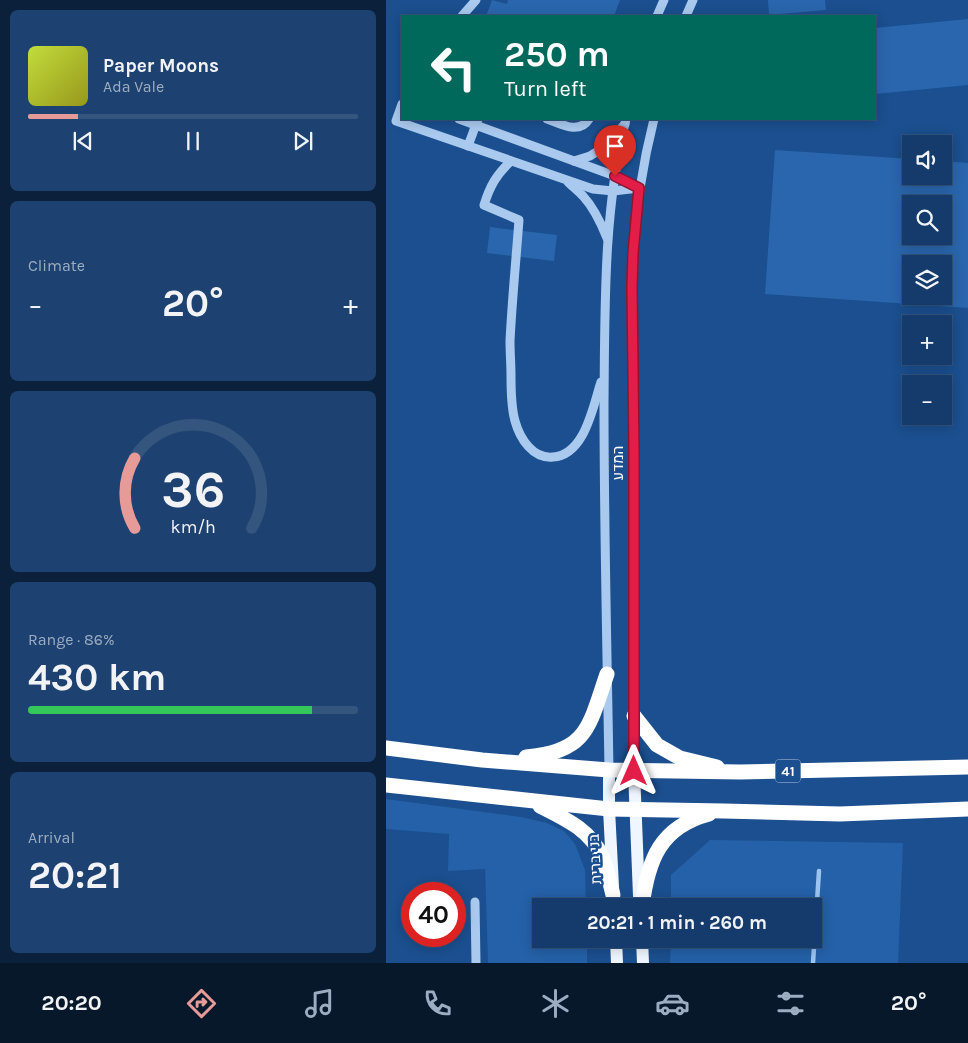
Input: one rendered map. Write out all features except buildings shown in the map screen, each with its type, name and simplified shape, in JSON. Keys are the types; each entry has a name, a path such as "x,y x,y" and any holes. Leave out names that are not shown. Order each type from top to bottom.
{"highway":[{"path":"482,760 540,756 561,750 576,742 590,725 607,674"},
{"path":"634,716 657,745 680,758 740,772"},
{"name":"41","path":"386,748 482,760 634,771 740,772 968,767"},
{"path":"386,785 609,809 840,814 968,809"},
{"path":"529,801 583,830 602,856 613,898"},
{"path":"643,898 650,867 662,844 676,828 695,818 724,810"}],"main road":[{"name":"בני ברית","path":"609,770 614,898"},
{"name":"המדע","path":"634,771 636,810"},
{"path":"636,810 641,898"},
{"path":"616,948 617,963"},
{"path":"642,948 643,963"}],"street":[{"path":"463,15 476,0"},
{"path":"658,15 664,0"},
{"path":"686,15 693,0"},
{"path":"401,107 396,121 593,189 613,191 639,188"},
{"path":"550,120 575,128 582,127 588,120"},
{"name":"המדע","path":"634,771 633,253 639,188 654,120"},
{"path":"574,161 601,150 625,121"},
{"name":"המדע","path":"609,770 604,506 604,299 613,191 625,121"},
{"path":"468,146 477,122 615,176 639,188"},
{"path":"511,161 495,178 484,206 519,220 510,342 512,408 519,432 530,449 544,457 554,457 564,455 573,448 581,438 587,425 604,372"},
{"path":"564,179 583,196 598,216 608,240"},
{"path":"475,902 476,963"}],"shaded area":[{"path":"386,799 521,817 547,823 564,831 575,844 585,870 586,898 532,898 532,948 587,948 587,963 488,963 485,869 448,871 449,834 386,829"},
{"path":"710,840 903,843 898,963 670,963 671,948 822,948 822,898 671,898 671,875"}],"waterway":[{"path":"813,963 819,871"}],"route":[{"path":"615,176 639,188 632,288 634,771"}]}
